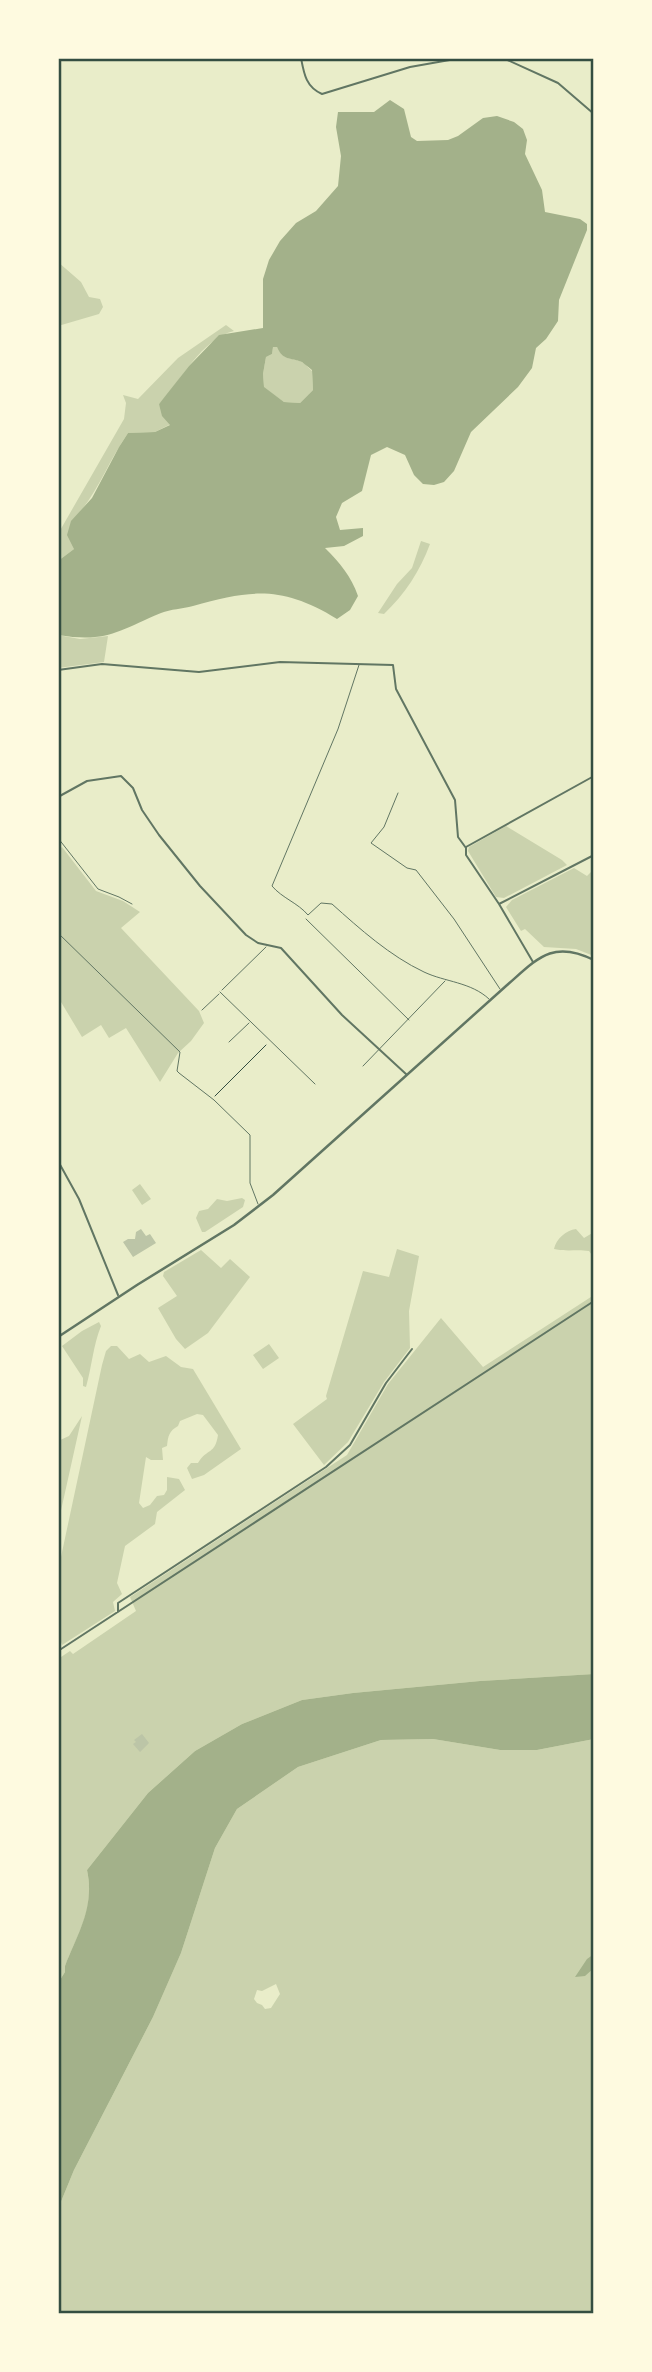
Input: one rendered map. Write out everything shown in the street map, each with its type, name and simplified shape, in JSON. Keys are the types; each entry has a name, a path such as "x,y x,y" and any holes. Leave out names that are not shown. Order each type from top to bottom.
{"street":[{"path":"301,58 307,81 322,94 410,68 461,58"},
{"path":"503,58 558,83 594,114"},
{"path":"58,670 102,664 199,672 280,662 393,665 396,689 455,800 458,837 466,848 466,855 533,962"},
{"path":"58,797 87,781 121,776 133,788 150,824 200,886 246,935 268,946 281,948 342,1015 407,1075"},
{"path":"466,848 479,838 594,776"},
{"path":"499,904 594,855"},
{"path":"58,1337 118,1296 233,1225 258,1206 544,954 557,950 573,951 594,960"},
{"path":"58,1161 79,1199 118,1296"},
{"path":"58,1651 594,1301"},
{"path":"118,1614 118,1603 326,1467 350,1445 386,1382 412,1349"}],"lane":[{"path":"359,665 338,729 271,884 274,890 308,915 321,904 332,904 398,957 424,972 471,987 491,1000"},
{"path":"398,793 384,827 371,843 407,868 416,870 454,919 501,990"},
{"path":"58,838 98,889 132,904"},
{"path":"306,919 409,1020"},
{"path":"58,933 180,1052 177,1070 179,1073 212,1098 250,1135 250,1184 258,1206"},
{"path":"202,1010 268,946"},
{"path":"363,1066 446,980"},
{"path":"220,992 315,1084"},
{"path":"229,1042 250,1021"}],"path":[{"path":"212,1098 270,1041"}],"shaded area":[{"path":"390,100 404,109 411,137 417,141 448,140 483,118 497,116 514,122 523,129 527,140 525,154 542,190 545,212 580,219 587,224 559,300 558,321 536,348 532,368 518,387 471,432 454,471 444,482 423,484 414,475 405,455 387,447 371,455 362,491 342,503 336,517 340,530 363,528 363,536 344,546 325,548 345,570 358,596 350,610 337,619 318,608 283,596 250,594 165,612 112,634 89,637 58,635 58,561 74,549 67,535 71,521 92,498 128,433 155,432 170,425 162,416 159,404 189,366 219,335 263,328 263,279 269,260 280,241 296,223 316,211 338,186 341,156 336,127 338,112 374,112","holes":["273,347 277,347 284,357 302,362 312,370 313,390 300,403 284,402 264,387 266,357 272,354"]},
{"path":"58,262 81,282 89,297 100,299 103,307 99,314 58,326"},
{"path":"226,325 234,331 222,335 202,351 159,404 171,424 155,432 128,433 88,501 71,522 74,549 58,561 58,534 124,419 126,403 123,395 138,399 178,358"},
{"path":"273,346 285,356 302,362 312,371 313,390 300,403 284,402 264,388 266,357 272,354"},
{"path":"421,541 430,544 417,573 392,606 384,614 378,613 397,584 412,568"},
{"path":"58,635 80,639 108,636 104,662 58,668"},
{"path":"506,826 567,865 504,898 496,897 468,851 469,847"},
{"path":"62,847 96,891 123,901 140,912 121,928 199,1011 204,1023 178,1053 160,1082 126,1028 109,1038 101,1025 82,1037 58,997 58,851"},
{"path":"574,868 587,876 591,872 594,874 594,956 576,949 544,947 525,929 521,931 506,907 512,900"},
{"path":"140,1184 151,1199 142,1205 132,1190"},
{"path":"242,1198 245,1200 243,1207 202,1232 196,1218 199,1211 208,1209 217,1199 227,1201"},
{"path":"576,1229 584,1238 594,1232 594,1258 589,1251 554,1249 562,1236"},
{"path":"397,1249 419,1256 409,1311 410,1348 384,1382 348,1442 324,1465 293,1424 327,1399 363,1271 389,1277"},
{"path":"201,1250 221,1268 230,1259 250,1277 208,1333 185,1349 158,1308 177,1296 163,1276 164,1272"},
{"path":"594,1295 594,1674 480,1681 302,1700 242,1724 195,1751 148,1793 87,1870 87,1908 65,1972 58,1983 58,1659 70,1651 73,1654 136,1611 130,1597 347,1455 388,1384 441,1318 483,1367"},
{"path":"99,1322 101,1326 86,1387 62,1346"},
{"path":"269,1344 279,1358 263,1369 253,1355"},
{"path":"111,1346 117,1346 129,1359 140,1354 149,1362 166,1356 181,1367 193,1369 241,1449 204,1475 192,1479 187,1468 191,1463 198,1463 213,1449 218,1435 203,1415 197,1414 180,1421 171,1432 167,1446 162,1448 163,1460 146,1457 139,1503 143,1508 150,1505 157,1496 164,1495 167,1490 167,1477 179,1479 185,1490 157,1512 155,1524 125,1546 117,1583 122,1594 113,1602 115,1611 62,1645 58,1633 58,1571 102,1365 106,1351"},
{"path":"82,1416 58,1524 58,1441 69,1436"},
{"path":"594,1674 594,1739 537,1750 500,1750 433,1739 381,1740 298,1767 237,1809 215,1848 181,1953 153,2017 74,2170 58,2209 58,1983 65,1972 87,1908 87,1870 148,1793 195,1751 242,1724 302,1700 480,1681"},
{"path":"433,1739 500,1750 537,1750 594,1739 594,2314 58,2314 58,2209 74,2170 153,2017 181,1953 215,1848 237,1809 298,1767 381,1740","holes":["276,1984 280,1994 271,2008 265,2009 254,1999 257,1990 262,1991"]},
{"path":"594,1954 594,1968 585,1976 575,1977 587,1959"}],"building":[{"path":"141,1229 146,1236 150,1234 156,1243 133,1257 123,1242 135,1239 136,1232"},
{"path":"142,1734 149,1743 140,1752 133,1744"}]}
